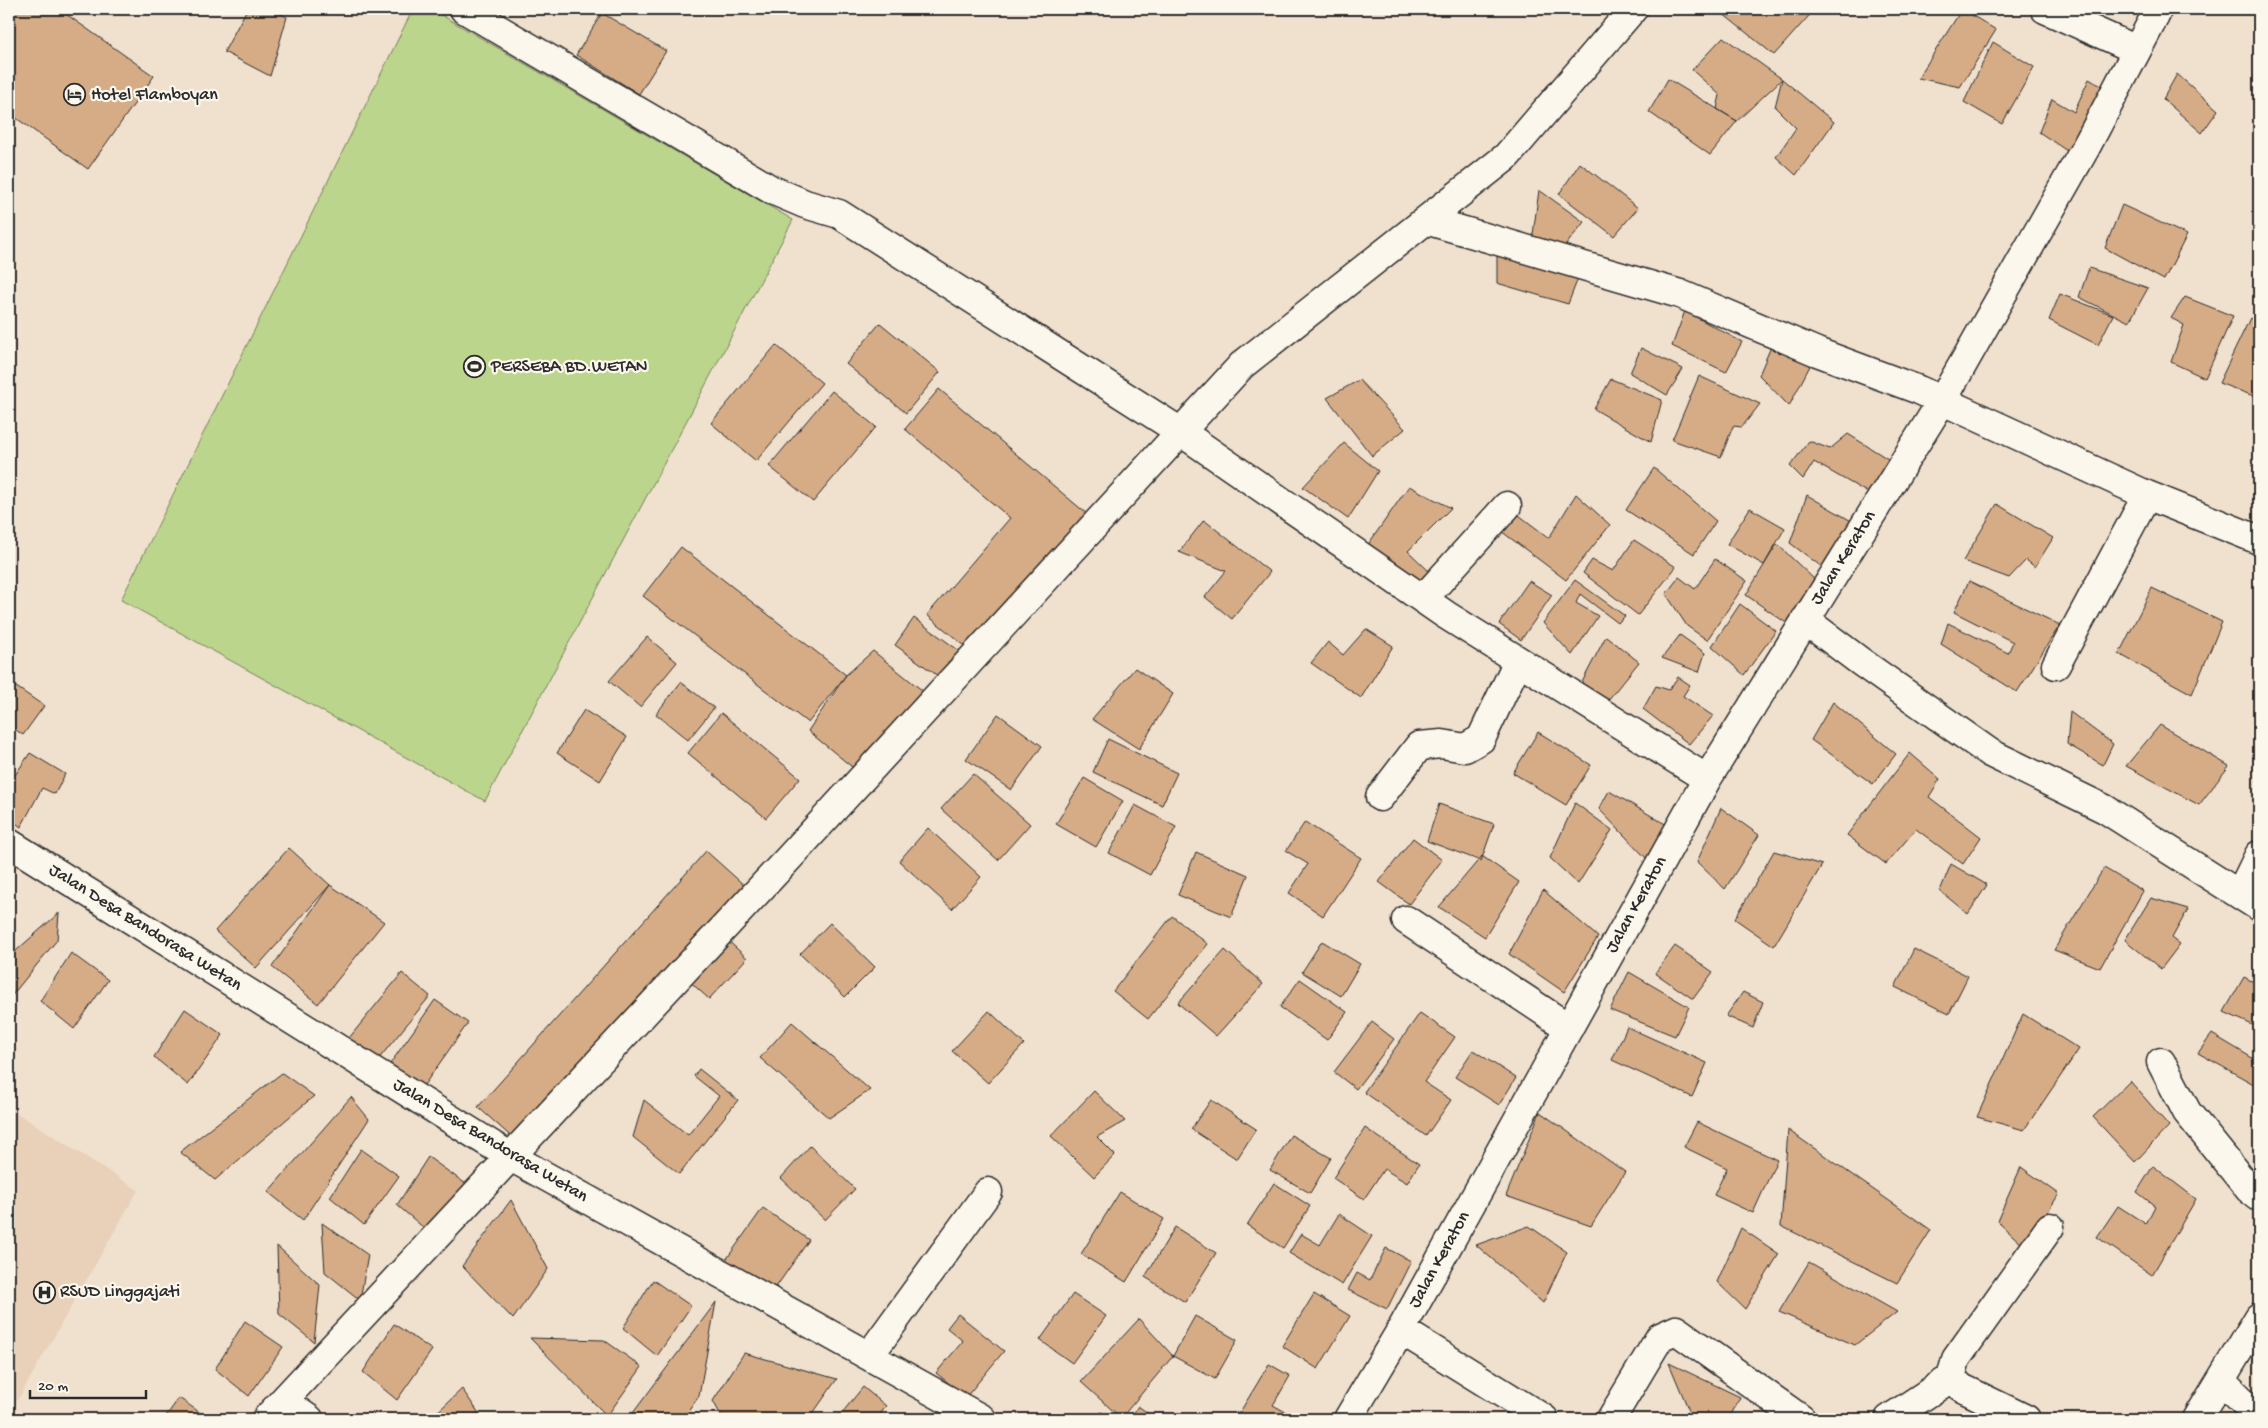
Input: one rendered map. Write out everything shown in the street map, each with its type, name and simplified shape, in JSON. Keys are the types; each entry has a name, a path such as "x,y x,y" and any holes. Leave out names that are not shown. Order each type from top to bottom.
{"street":[{"path":"464,9 772,190 805,204 839,214 1181,432 1423,599 1518,661 1707,779"},
{"path":"309,1419 274,1410 511,1157 1242,365 1506,157 1633,9"},
{"path":"2045,9 2137,50"},
{"name":"Jalan Keraton","path":"1348,1419 1401,1330 1707,779 1942,401 2086,147 2156,14"},
{"path":"1426,220 1680,294 1816,352 1919,390 2147,495 2259,540"},
{"path":"2056,664 2147,495"},
{"path":"1423,599 1507,506"},
{"path":"1805,620 1990,753 2106,809 2250,901 2259,855"},
{"path":"1380,797 1420,746 1442,744 1466,748 1481,739 1518,661"},
{"name":"Jalan Desa Bandorasa Wetan","path":"9,844 511,1157 982,1419"},
{"path":"1406,920 1569,1028"},
{"path":"2161,1062 2187,1112 2249,1189 2259,1197"},
{"path":"868,1356 988,1192"},
{"path":"1889,1419 1951,1378 1956,1359 2050,1227"},
{"path":"2197,1419 2259,1317"},
{"path":"1401,1330 1544,1419"},
{"path":"1611,1419 1660,1337 1676,1330 1801,1419"},
{"path":"1951,1378 1962,1388 2026,1419"},
{"path":"2221,1380 2259,1418"}],"shaded area":[{"name":"RSUD Linggajati","path":"9,1108 138,1190 21,1394 9,1411"}],"green space":[{"name":"PERSEBA BD.WETAN","path":"413,9 431,9 793,220 485,801 121,600"}],"building":[{"name":"Hotel Flamboyan","path":"9,9 69,9 66,14 154,76 88,169 9,113"},
{"path":"247,9 271,9 287,17 270,76 224,52"},
{"path":"1717,9 1772,9 1776,13 1780,9 1815,9 1774,55"},
{"path":"1962,9 1996,30 1960,87 1918,78"},
{"path":"602,13 666,51 639,94 576,55"},
{"path":"1723,37 1782,79 1737,121 1717,109 1720,95 1692,70"},
{"path":"1993,42 2034,67 2002,124 1964,102"},
{"path":"2177,74 2218,110 2202,133 2163,99"},
{"path":"1668,79 1737,121 1710,155 1649,112"},
{"path":"1782,79 1834,122 1796,175 1776,157 1796,128 1775,107"},
{"path":"2089,79 2114,93 2073,155 2039,132 2052,99 2074,112"},
{"path":"1580,163 1638,208 1614,236 1559,194"},
{"path":"1539,190 1584,222 1562,250 1532,242"},
{"path":"2122,205 2187,235 2164,280 2105,248"},
{"path":"1497,250 1580,273 1568,304 1497,283"},
{"path":"2089,268 2148,288 2129,322 2079,297"},
{"path":"2060,294 2113,315 2098,345 2049,320"},
{"path":"2185,297 2233,316 2205,378 2171,362 2184,325 2171,318"},
{"path":"1685,311 1742,342 1726,372 1672,346"},
{"path":"2250,318 2259,322 2259,398 2219,383"},
{"path":"880,323 940,372 906,413 846,364"},
{"path":"1773,342 1813,360 1789,406 1759,375"},
{"path":"776,345 822,383 756,461 711,423"},
{"path":"1641,348 1683,369 1667,395 1630,373"},
{"path":"1699,376 1760,404 1742,427 1733,426 1721,457 1672,440"},
{"path":"1611,379 1662,400 1651,442 1594,409"},
{"path":"1359,380 1405,429 1372,456 1327,398"},
{"path":"939,389 1087,514 971,651 927,615 1010,518 905,429"},
{"path":"832,391 876,427 813,502 769,466"},
{"path":"1848,434 1888,459 1870,494 1814,462 1803,479 1790,466 1809,441 1830,449"},
{"path":"1344,443 1378,471 1348,519 1303,487"},
{"path":"1654,468 1716,521 1694,554 1626,510"},
{"path":"1409,486 1451,508 1408,551 1432,574 1422,590 1367,546"},
{"path":"1576,494 1610,525 1566,580 1501,531 1507,506 1549,538"},
{"path":"1807,495 1853,522 1826,570 1790,543"},
{"path":"1997,504 2053,538 2035,567 2026,560 2009,578 1963,561"},
{"path":"1750,508 1785,528 1764,565 1727,544"},
{"path":"1204,520 1270,572 1232,619 1205,597 1226,571 1179,552"},
{"path":"1634,540 1676,567 1638,615 1583,573 1592,560 1613,571"},
{"path":"1777,544 1815,580 1792,627 1746,595"},
{"path":"681,547 846,675 808,723 643,596"},
{"path":"1715,559 1747,581 1707,640 1687,626 1666,594 1679,577 1695,589"},
{"path":"1575,580 1625,616 1618,623 1580,594 1576,603 1598,616 1572,655 1543,623"},
{"path":"1529,581 1552,595 1521,640 1499,624"},
{"path":"1969,581 2060,625 2017,692 1941,644 1948,623 2008,653 2013,642 1954,612"},
{"path":"2152,588 2222,622 2192,694 2119,654"},
{"path":"1740,604 1776,631 1744,675 1712,646"},
{"path":"914,618 961,652 941,678 895,645"},
{"path":"1366,629 1393,646 1361,698 1311,663 1328,642 1343,655"},
{"path":"1680,635 1705,653 1699,672 1662,658"},
{"path":"1606,636 1639,662 1599,711 1578,690"},
{"path":"647,637 677,662 640,707 609,681"},
{"path":"873,651 923,691 857,771 808,731 846,675"},
{"path":"1135,668 1173,694 1139,749 1092,719"},
{"path":"1678,677 1690,685 1683,696 1713,716 1689,744 1643,709 1656,686 1669,690"},
{"path":"9,682 44,706 23,735 9,725"},
{"path":"681,682 714,708 688,740 656,714"},
{"path":"1833,702 1896,754 1873,784 1811,740"},
{"path":"584,710 627,737 600,781 557,753"},
{"path":"2070,712 2113,744 2103,765 2067,744"},
{"path":"721,713 800,778 766,818 688,753"},
{"path":"998,714 1042,746 1011,790 966,759"},
{"path":"2160,725 2229,766 2199,805 2126,766"},
{"path":"1538,732 1591,765 1566,805 1513,773"},
{"path":"1108,739 1177,773 1162,805 1093,772"},
{"path":"30,753 65,774 55,794 42,788 21,827 9,818 9,784"},
{"path":"1910,753 1940,779 1929,797 1981,837 1963,864 1916,829 1886,864 1847,835"},
{"path":"973,774 1030,824 998,860 941,809"},
{"path":"1084,778 1123,801 1096,847 1056,824"},
{"path":"1609,791 1667,825 1647,859 1599,809"},
{"path":"1575,803 1612,830 1578,884 1550,858"},
{"path":"1439,804 1494,824 1481,861 1427,841"},
{"path":"1135,805 1176,827 1150,875 1109,853"},
{"path":"1721,808 1759,835 1725,889 1697,862"},
{"path":"1305,822 1361,858 1323,916 1289,893 1308,864 1286,851"},
{"path":"928,828 981,877 952,909 899,861"},
{"path":"1413,838 1442,860 1409,904 1379,882"},
{"path":"289,848 330,885 256,968 215,931"},
{"path":"706,851 745,886 517,1142 478,1107"},
{"path":"1774,851 1822,865 1774,946 1735,919"},
{"path":"1196,852 1248,875 1231,917 1178,895"},
{"path":"1482,856 1519,882 1485,937 1439,907"},
{"path":"1951,864 1987,885 1968,914 1940,891"},
{"path":"2104,868 2143,891 2100,968 2054,950"},
{"path":"330,885 384,922 318,1004 272,967"},
{"path":"1543,890 1598,937 1564,992 1509,954"},
{"path":"2151,898 2188,909 2172,938 2180,944 2161,969 2125,940"},
{"path":"59,913 57,940 9,999 9,957"},
{"path":"1172,916 1208,944 1148,1019 1113,991"},
{"path":"830,923 875,967 845,997 800,954"},
{"path":"725,938 747,958 709,999 687,979"},
{"path":"1322,941 1360,964 1341,996 1302,972"},
{"path":"1675,946 1713,972 1693,999 1655,973"},
{"path":"1914,949 1968,976 1949,1014 1895,987"},
{"path":"1225,950 1263,984 1216,1036 1178,1003"},
{"path":"71,953 108,980 74,1029 40,1001"},
{"path":"1629,972 1689,1007 1675,1036 1610,1010"},
{"path":"402,973 430,996 377,1061 349,1038"},
{"path":"2244,977 2259,985 2259,1028 2224,1012"},
{"path":"1300,979 1347,1012 1327,1040 1280,1007"},
{"path":"1743,992 1763,1002 1753,1028 1726,1016"},
{"path":"435,1000 468,1023 422,1088 390,1064"},
{"path":"185,1009 223,1035 188,1085 154,1057"},
{"path":"989,1011 1024,1044 988,1083 952,1051"},
{"path":"1420,1013 1455,1037 1424,1082 1451,1100 1426,1136 1364,1092"},
{"path":"2023,1014 2079,1049 2024,1130 1977,1117"},
{"path":"792,1022 870,1090 829,1118 760,1058"},
{"path":"1372,1022 1394,1039 1356,1089 1334,1072"},
{"path":"1627,1027 1707,1063 1692,1097 1612,1060"},
{"path":"2212,1034 2259,1062 2259,1087 2198,1053"},
{"path":"1473,1050 1516,1078 1499,1105 1455,1077"},
{"path":"699,1069 738,1100 679,1174 633,1137 644,1100 688,1135 719,1096 694,1076"},
{"path":"282,1073 314,1096 215,1180 180,1152"},
{"path":"2130,1081 2169,1126 2135,1162 2093,1117"},
{"path":"1094,1091 1125,1121 1097,1137 1115,1155 1094,1177 1051,1136"},
{"path":"351,1097 369,1119 303,1220 268,1192"},
{"path":"1211,1100 1256,1129 1237,1159 1191,1129"},
{"path":"1540,1112 1625,1172 1591,1226 1506,1196"},
{"path":"1697,1122 1777,1160 1753,1213 1714,1195 1727,1168 1684,1147"},
{"path":"1365,1128 1419,1164 1407,1183 1384,1169 1364,1199 1333,1178"},
{"path":"1788,1130 1931,1230 1897,1283 1781,1226"},
{"path":"1291,1135 1331,1158 1310,1193 1270,1170"},
{"path":"810,1146 855,1189 825,1220 781,1178"},
{"path":"361,1149 399,1176 364,1225 330,1197"},
{"path":"428,1157 466,1184 431,1234 397,1205"},
{"path":"2153,1166 2196,1199 2152,1275 2097,1237 2118,1206 2146,1224 2155,1206 2137,1192"},
{"path":"2021,1167 2059,1194 2025,1247 1997,1221"},
{"path":"1274,1183 1310,1206 1283,1248 1247,1225"},
{"path":"1120,1192 1164,1219 1126,1282 1081,1254"},
{"path":"511,1200 548,1269 513,1319 462,1266"},
{"path":"763,1208 809,1240 769,1297 723,1264"},
{"path":"1339,1214 1372,1236 1342,1285 1289,1253 1301,1234 1320,1245"},
{"path":"322,1223 368,1255 360,1300 325,1272"},
{"path":"1529,1226 1567,1252 1543,1303 1476,1245"},
{"path":"1175,1227 1216,1253 1185,1302 1145,1277"},
{"path":"1741,1228 1779,1254 1745,1309 1717,1282"},
{"path":"277,1246 320,1285 314,1342 279,1314"},
{"path":"1386,1248 1411,1261 1387,1309 1348,1290 1357,1273 1370,1280"},
{"path":"1809,1262 1897,1312 1855,1345 1779,1312"},
{"path":"653,1280 691,1306 657,1356 623,1328"},
{"path":"1073,1294 1106,1316 1072,1363 1040,1340"},
{"path":"1314,1294 1350,1316 1318,1369 1282,1346"},
{"path":"716,1302 699,1396 683,1419 633,1419 630,1417"},
{"path":"958,1314 1004,1351 966,1397 936,1373 963,1341 947,1328"},
{"path":"1195,1316 1237,1340 1215,1379 1173,1356"},
{"path":"1139,1319 1173,1356 1121,1418 1081,1382"},
{"path":"245,1321 283,1347 249,1396 215,1369"},
{"path":"394,1324 432,1350 397,1400 363,1372"},
{"path":"530,1338 604,1340 642,1367 607,1416"},
{"path":"744,1353 837,1379 809,1419 723,1419 713,1401"},
{"path":"1669,1363 1740,1397 1729,1419 1696,1419 1690,1413"},
{"path":"1269,1364 1290,1376 1273,1405 1298,1419 1241,1419 1237,1417"},
{"path":"863,1387 886,1406 877,1419 837,1419"},
{"path":"462,1389 483,1419 430,1419"},
{"path":"179,1398 209,1419 164,1419"},
{"path":"1138,1406 1156,1419 1137,1419 1132,1416"},
{"path":"1101,1412 1112,1419 1096,1419"}],"place":[{"name":"Hotel Flamboyan","path":"75,95"},
{"name":"PERSEBA BD.WETAN","path":"475,367"},
{"name":"RSUD Linggajati","path":"44,1292"}]}
